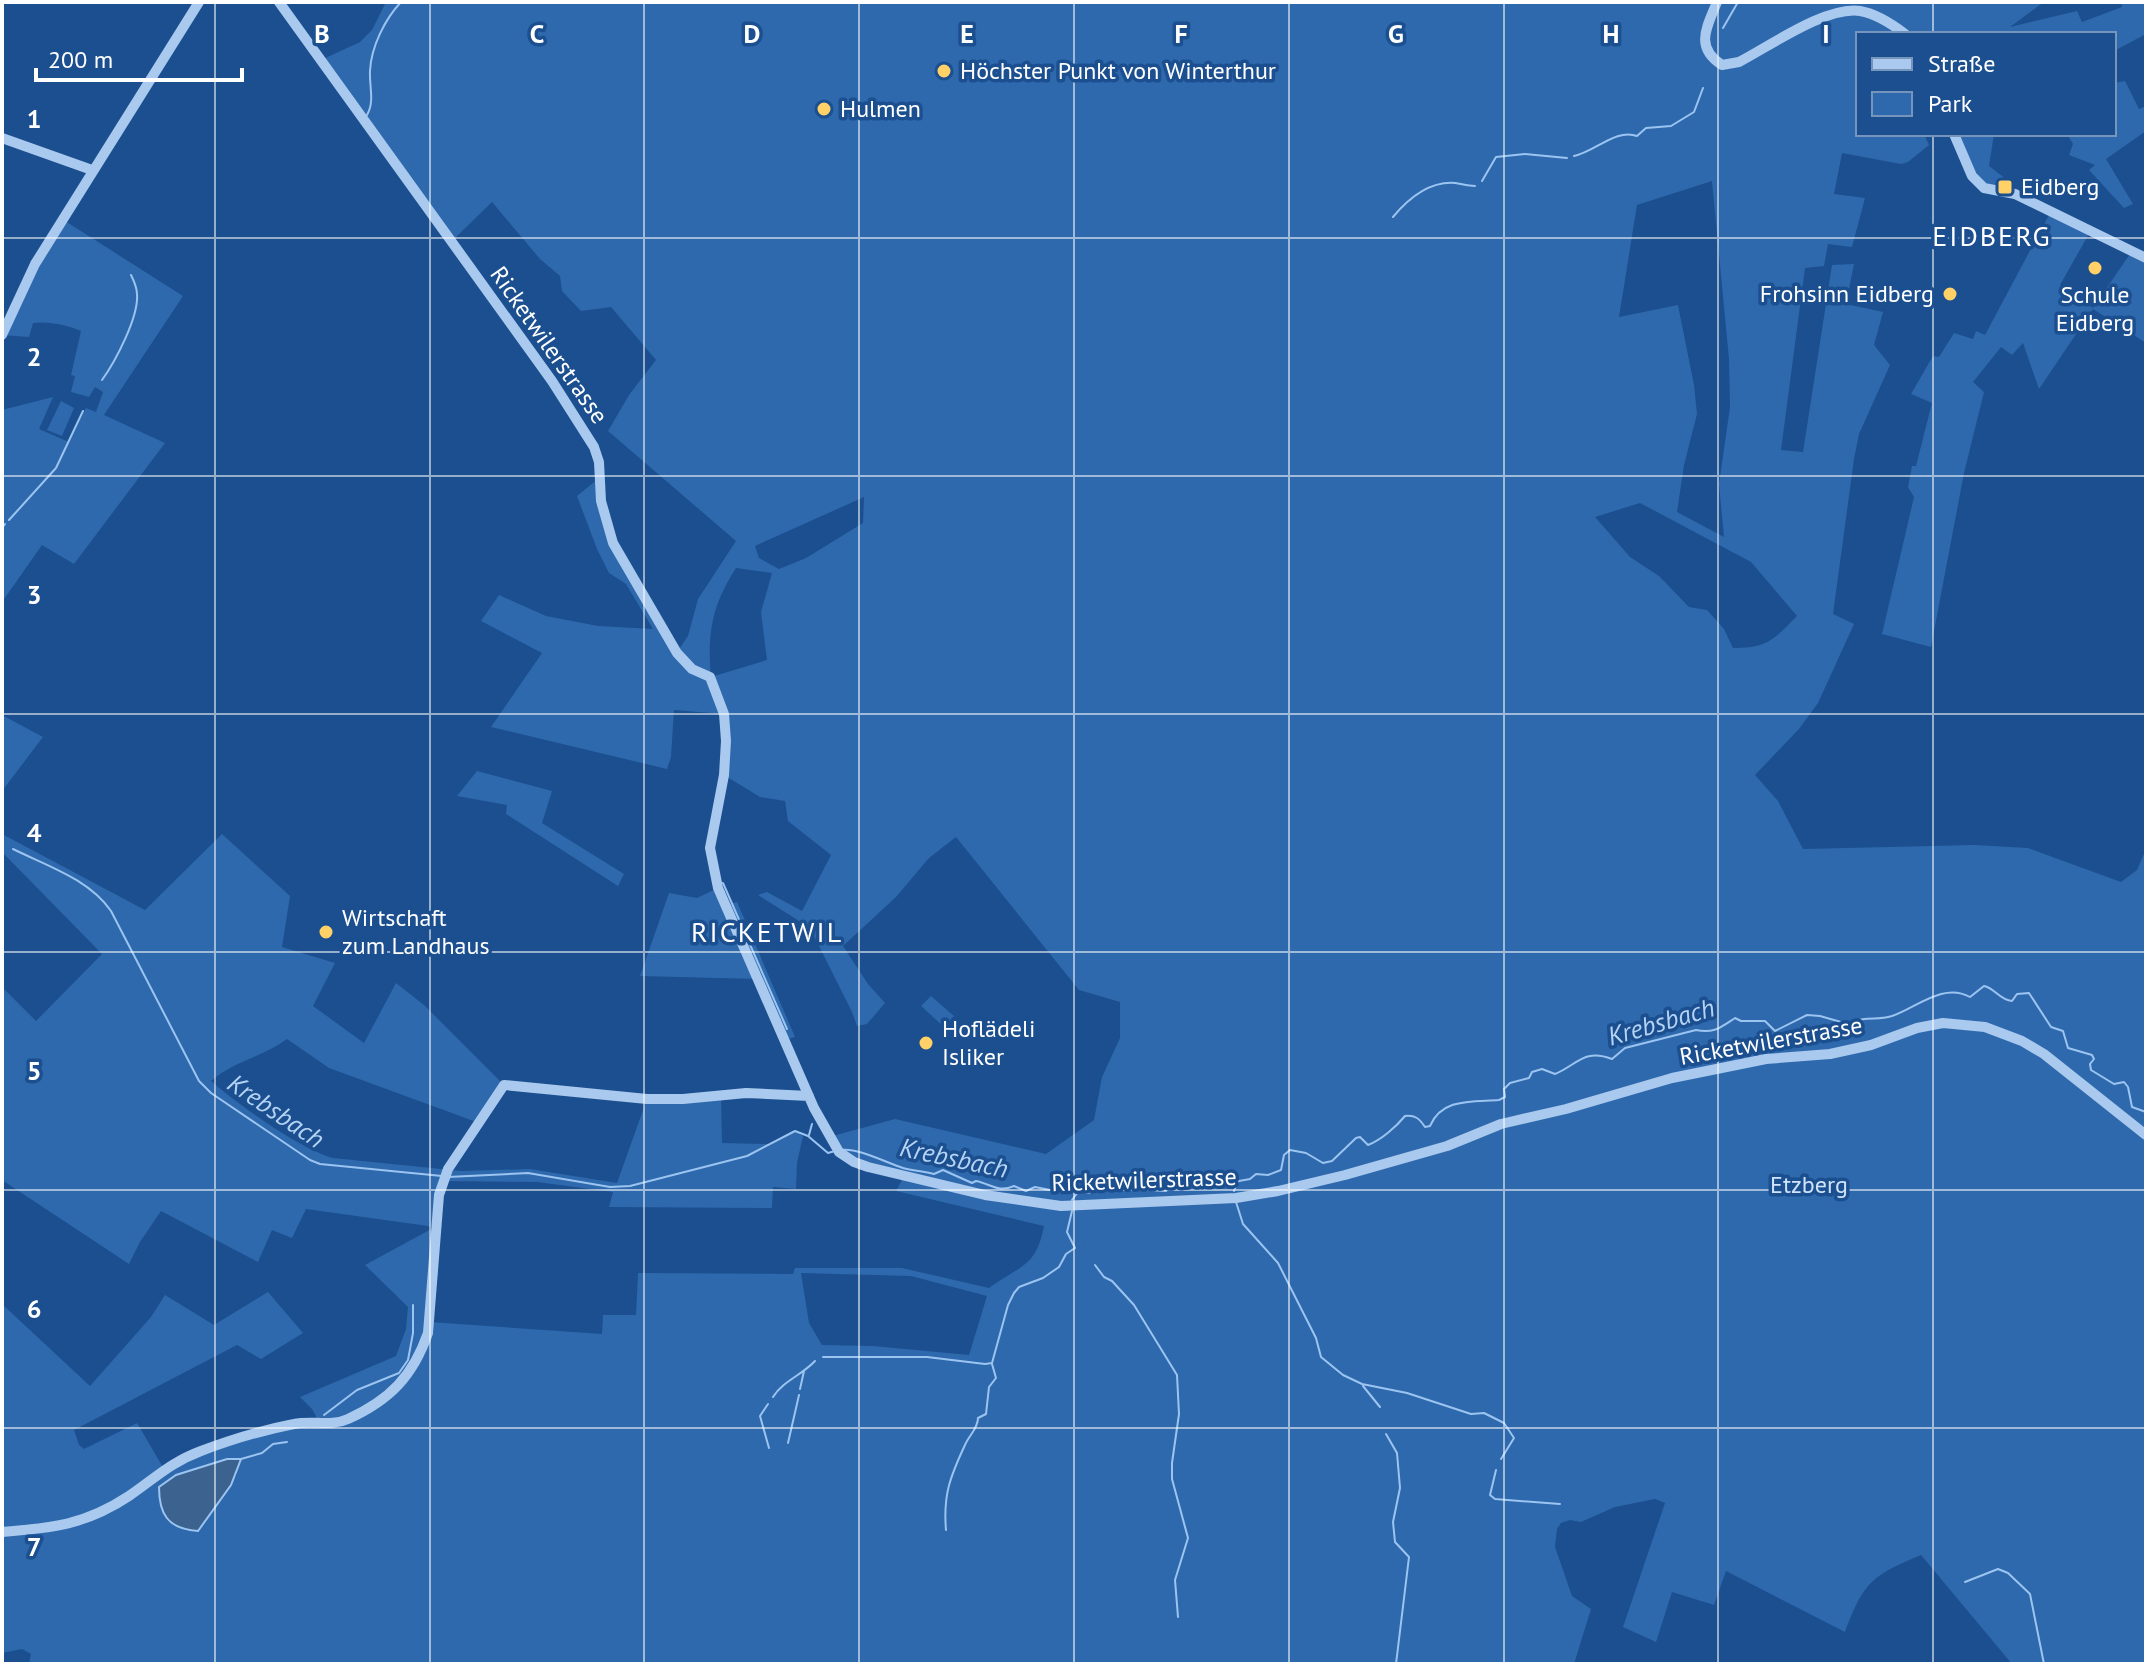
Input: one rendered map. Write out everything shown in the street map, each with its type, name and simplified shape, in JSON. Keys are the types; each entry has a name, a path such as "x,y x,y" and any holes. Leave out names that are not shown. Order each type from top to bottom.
{"street":[{"path":"2,335 35,264 199,2"},
{"name":"Ricketwilerstrasse","path":"279,2 552,381 586,433 598,455 601,501 613,543 677,653 692,669 710,677 724,714 726,741 722,791 710,840 713,870 809,1096 839,1152 854,1162 883,1172 1061,1206 1236,1198 1360,1171 1447,1146 1501,1124 1566,1109 1672,1078 1766,1059 1830,1054 1943,1023 1985,1027 2022,1041 2044,1054 2146,1135"},
{"path":"1717,2 1705,34 1706,49 1712,59 1722,65 1739,62 1840,11 1861,11 1889,21 1903,32"},
{"path":"1955,136 1972,176 1984,188 2015,194 2146,258"},
{"path":"2,138 92,170"},
{"path":"2,1532 70,1525 129,1496 163,1469 198,1452 297,1423 332,1424 359,1413 407,1378 428,1333 443,1181 504,1085 647,1099 746,1093 809,1096"}],"green space":[{"name":"Etzberg","path":"386,2 2044,2 2010,27 2077,11 2082,22 2122,7 2121,2 2146,2 2146,34 2116,50 2116,32 1856,32 1856,136 1925,136 1929,145 1901,164 1842,153 1834,194 1865,198 1852,247 1828,244 1824,266 1805,268 1781,450 1803,452 1832,265 1854,264 1846,304 1883,312 1874,345 1890,365 1859,434 1854,459 1833,614 1854,624 1818,703 1799,729 1755,775 1778,801 1803,849 1974,845 2028,848 2121,882 2137,870 2146,849 2146,1664 2012,1664 1921,1555 1880,1575 1871,1583 1858,1602 1845,1632 1726,1571 1714,1605 1672,1592 1656,1642 1623,1627 1665,1503 1655,1499 1615,1507 1581,1522 1570,1520 1561,1523 1557,1529 1555,1547 1572,1596 1591,1609 1574,1664 29,1664 31,1654 22,1649 2,1653 2,1304 90,1386 151,1317 165,1295 214,1325 268,1292 303,1333 261,1359 237,1345 74,1430 79,1445 84,1449 137,1423 164,1469 227,1442 320,1423 300,1397 396,1356 406,1329 408,1307 365,1265 435,1227 306,1209 292,1238 272,1230 258,1262 161,1211 129,1264 2,1180 2,987 36,1021 102,954 2,852 2,834 145,910 222,834 290,896 282,947 335,963 313,1006 364,1043 396,983 424,1005 504,1085 479,1123 329,1068 287,1039 211,1081 269,1125 319,1153 333,1158 461,1171 530,1169 617,1183 647,1099 721,1095 722,1143 769,1144 795,1131 803,1136 797,1163 796,1189 773,1187 772,1208 609,1207 613,1192 537,1182 443,1181 429,1322 602,1334 603,1315 636,1315 638,1273 793,1274 795,1268 902,1268 989,1288 1031,1258 1041,1240 1044,1226 896,1191 903,1178 854,1162 829,1137 895,1119 1046,1154 1094,1120 1102,1077 1120,1038 1120,1002 1079,990 956,837 929,858 896,897 843,946 868,984 885,1003 867,1024 857,1026 810,928 758,895 767,892 802,911 831,855 788,821 785,801 760,797 724,775 724,714 674,710 671,757 667,769 491,727 542,653 481,621 499,595 546,616 598,626 653,629 626,584 609,573 577,496 599,478 605,521 677,652 688,636 698,599 736,541 608,431 629,395 656,360 611,307 581,311 562,291 560,276 540,259 492,202 452,241 321,60 360,42 372,30","holes":["1712,181 1729,359 1730,407 1719,484 1724,537 1677,512 1684,465 1697,414 1678,305 1619,317 1637,205","864,497 863,523 806,558 779,569 759,558 755,546","1640,503 1751,562 1797,616 1769,641 1733,648 1724,629 1707,610 1689,607 1659,576 1630,557 1595,517","736,568 772,573 761,612 767,660 711,677 713,620 721,595","801,1273 911,1276 987,1296 969,1355 873,1346 822,1345 809,1323","197,1468 237,1474 198,1531 164,1513 159,1487 176,1475"]},
{"path":"2125,81 2139,109 2146,106 2146,131 2106,159 2133,204 2124,208 2089,170 2095,165 2069,155 2073,144 2068,136 2116,136 2116,83"},
{"path":"1955,136 1994,136 1989,166 2006,179 2003,190 1977,182"},
{"path":"2050,213 2090,232 2060,285 2093,308 2132,251 2146,258 2146,343 2093,309 2039,389 2023,343 2012,355 2001,347 1973,382 1984,392 1964,473 1931,647 1882,634 1914,497 1908,487 1912,466 1916,466 1932,403 1911,394 1933,356 1939,357 1954,333 1973,339 1976,331 1985,335"},
{"path":"62,219 183,296 104,415 165,443 74,564 42,545 2,602 2,410 53,397 39,429 69,442 86,408 96,412 103,392 95,387 89,397 71,392 75,376 71,375 81,331 58,324 33,323 29,337 2,335"},
{"path":"61,401 74,408 62,436 47,430"},
{"path":"2,715 43,737 2,791"},
{"path":"477,771 552,791 542,823 624,874 618,886 506,814 507,805 457,796"},
{"path":"718,888 725,905 737,902 795,1037 785,1040 758,979 640,976 669,893 697,898"},
{"path":"931,996 954,1016 944,1027 921,1006"}],"shaded area":[{"path":"227,1459 241,1459 231,1485 198,1531 172,1523 163,1512 159,1487 176,1475"}],"waterway":[{"path":"367,115 371,104 373,52 384,25 401,2"},
{"path":"1723,28 1738,2"},
{"path":"1574,156 1621,135 1637,136 1646,128 1671,126 1694,112 1703,88"},
{"path":"1482,181 1496,157 1525,154 1567,158"},
{"path":"1393,217 1412,198 1428,188 1445,183 1475,186"},
{"path":"102,380 119,351 134,315 137,292 131,275"},
{"path":"9,520 56,468 83,411"},
{"path":"2,528 5,524"},
{"name":"Krebsbach","path":"13,849 79,882 111,911 199,1081 211,1093 320,1164 442,1176"},
{"path":"723,883 787,1029"},
{"name":"Krebsbach","path":"841,1150 863,1153 911,1170 934,1174 943,1170 972,1183 976,1181 999,1188 1014,1186 1026,1191 1035,1187 1050,1190 1064,1187 1088,1193 1115,1182 1127,1181 1149,1190 1166,1191 1184,1175 1191,1179 1190,1186 1195,1189 1207,1182 1216,1188 1224,1179 1239,1181 1256,1174 1268,1175 1281,1170 1284,1155 1290,1150 1306,1153 1323,1163 1332,1161 1356,1138 1360,1137 1368,1145 1388,1133 1405,1116 1416,1118 1425,1127 1430,1126 1435,1117 1450,1106 1499,1100 1505,1097 1504,1089 1510,1083 1529,1078 1532,1072 1542,1069 1555,1074 1594,1055 1612,1059 1625,1048 1696,1030 1713,1030 1735,1018 1765,1021 1775,1031 1807,1015 1848,1024 1886,1017 1940,994 1960,993 1970,997 1984,986 2012,1001 2017,994 2029,993 2051,1027 2063,1031 2068,1048 2092,1055 2091,1070 2114,1084 2124,1082 2132,1107 2146,1112"},
{"path":"809,1135 812,1124"},
{"name":"Krebsbach","path":"448,1177 528,1173 610,1187 630,1186 747,1156 795,1131 808,1136 828,1153 835,1151"},
{"path":"1234,1191 1238,1181"},
{"path":"1072,1200 1078,1192"},
{"path":"1236,1202 1243,1224 1278,1263 1316,1338 1321,1357 1343,1375 1362,1384 1407,1393 1471,1414 1484,1413 1504,1423 1514,1438 1501,1459"},
{"path":"823,1357 927,1357 992,1363 1014,1293 1019,1287 1043,1278 1059,1267 1066,1254 1075,1248 1067,1232 1072,1211"},
{"path":"1095,1265 1134,1305 1177,1375 1179,1414 1172,1479 1188,1538 1175,1580 1178,1617"},
{"path":"324,1415 357,1390 399,1373 408,1360 413,1333 413,1305"},
{"path":"773,1397 815,1361"},
{"path":"946,1530 949,1486 978,1418 986,1414 989,1387 996,1378 992,1364"},
{"path":"800,1389 804,1371"},
{"path":"1363,1386 1380,1407"},
{"path":"788,1443 799,1395"},
{"path":"768,1404 760,1416 769,1448"},
{"path":"1386,1434 1397,1453 1400,1488 1393,1522 1395,1542 1409,1557 1396,1664"},
{"path":"241,1459 262,1453 273,1444 287,1442"},
{"path":"1496,1470 1490,1495 1495,1499 1560,1504"},
{"path":"1965,1582 1998,1569 2008,1573 2030,1594 2044,1664"}],"place":[{"name":"Höchster Punkt von Winterthur","path":"944,71"},
{"name":"Hulmen","path":"824,109"},
{"name":"Eidberg","path":"2005,187"},
{"name":"Schule Eidberg","path":"2095,268"},
{"name":"Frohsinn Eidberg","path":"1950,294"},
{"name":"Wirtschaft zum Landhaus","path":"326,932"},
{"name":"Hoflädeli Isliker","path":"926,1043"}],"district":[{"name":"EIDBERG","path":"1992,236"},
{"name":"RICKETWIL","path":"767,932"}]}
